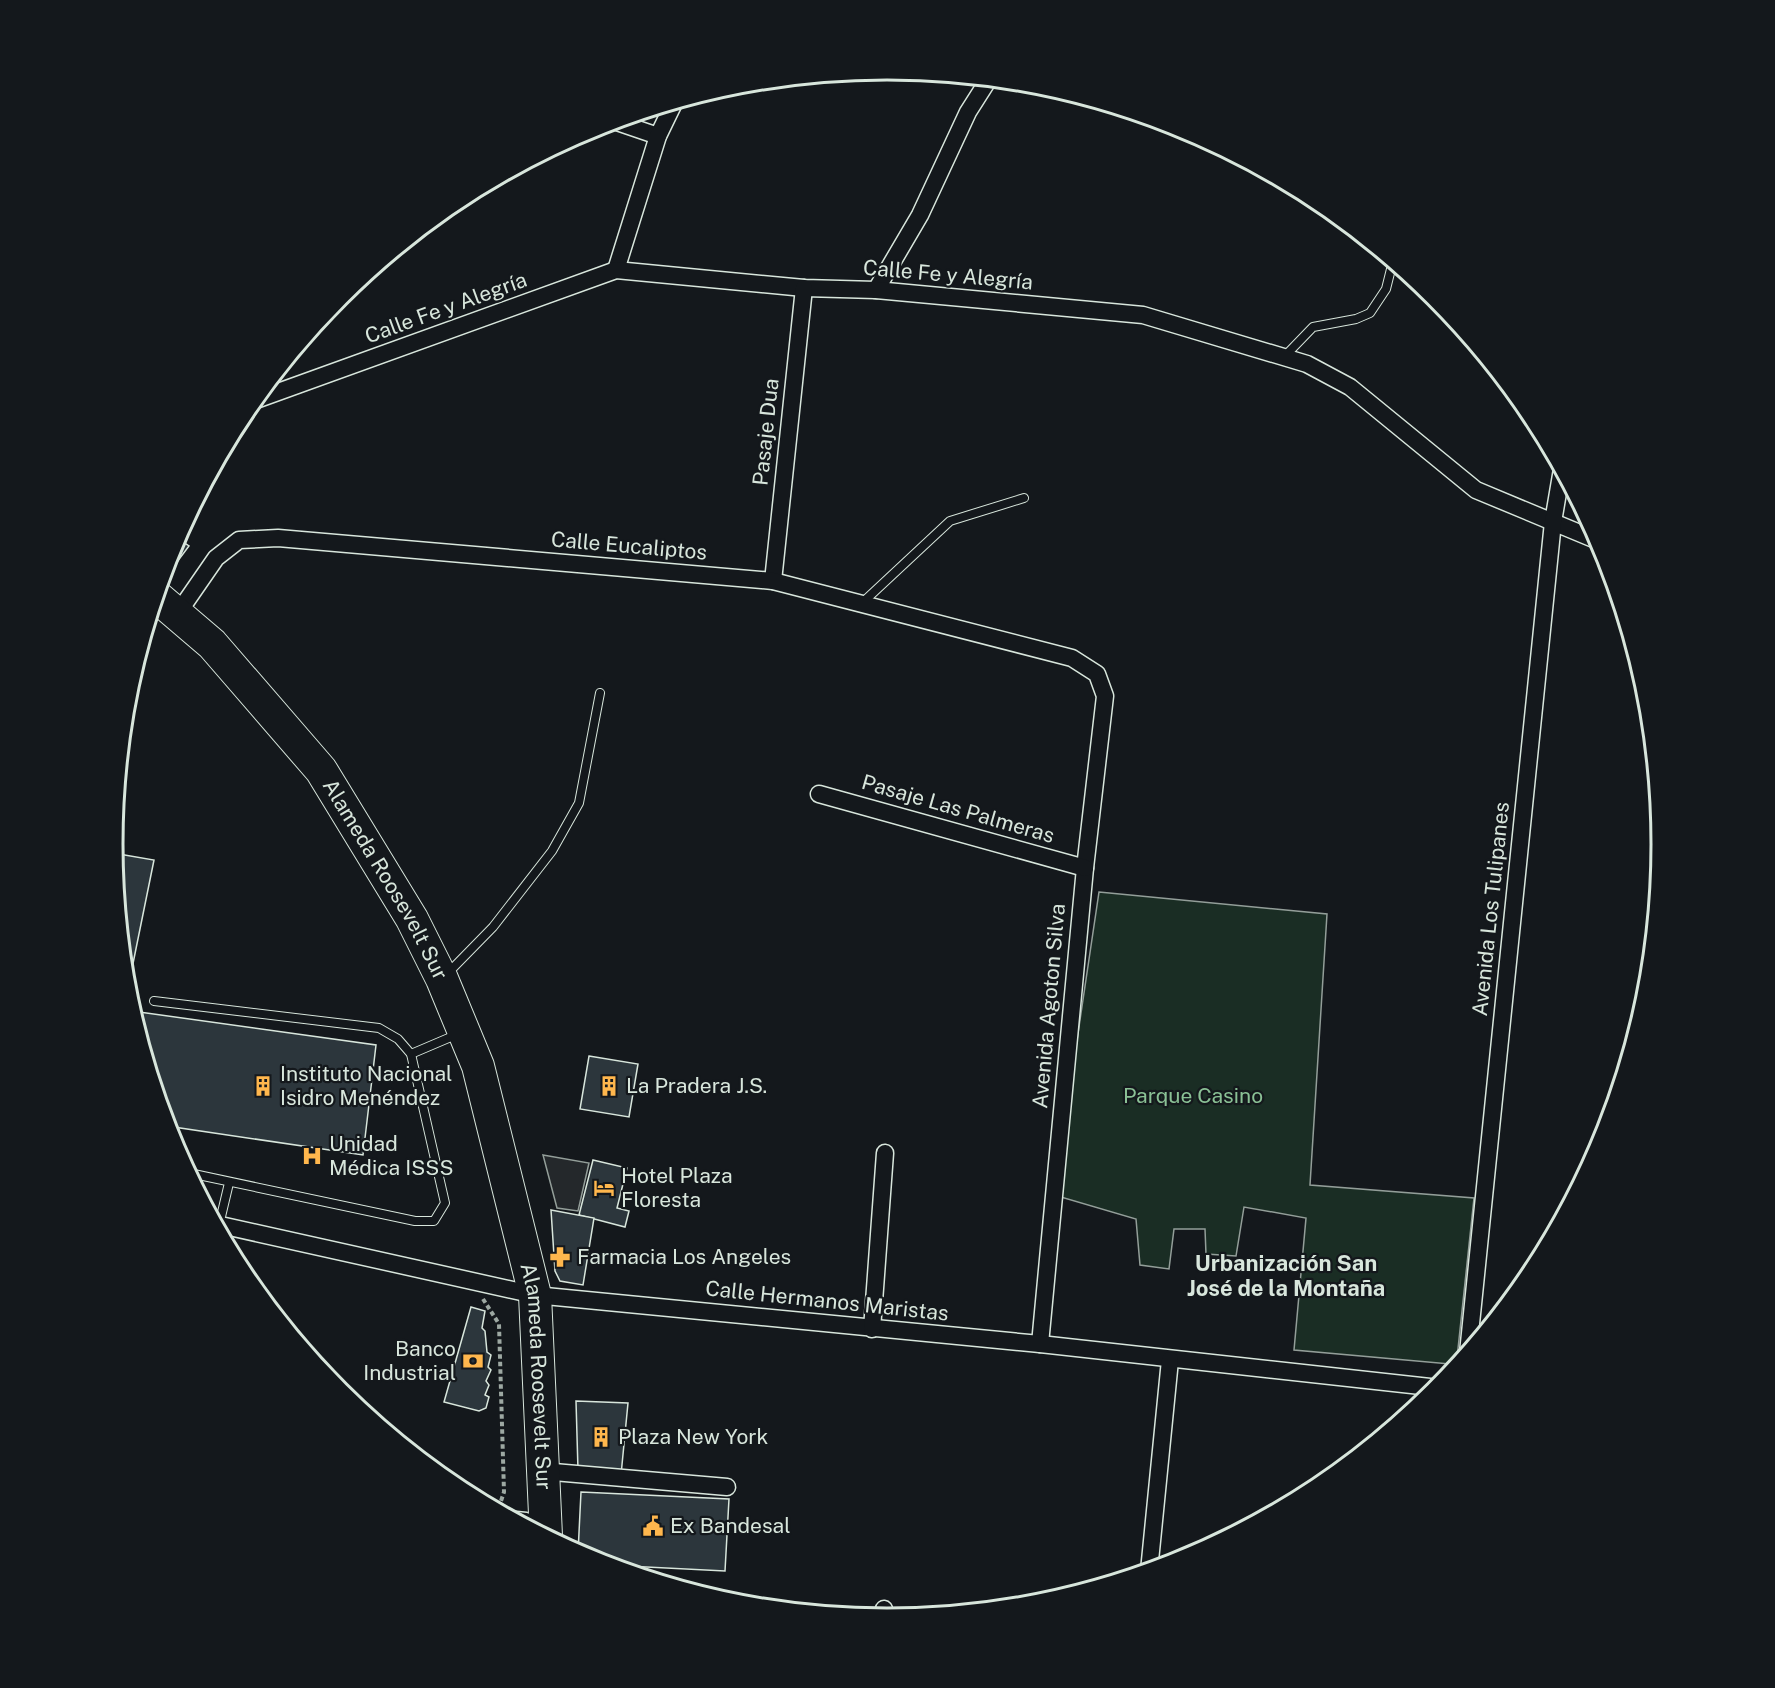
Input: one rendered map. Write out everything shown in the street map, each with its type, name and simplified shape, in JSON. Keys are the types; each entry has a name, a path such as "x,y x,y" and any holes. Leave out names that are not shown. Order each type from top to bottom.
{"highway":[{"name":"Alameda Roosevelt Sur","path":"167,605 212,644 321,770 412,919 442,979 478,1066 514,1221 543,1471 525,1517"},
{"name":"Alameda Roosevelt Sur","path":"523,1516 524,1293"}],"street":[{"path":"876,290 920,215 968,112 985,86"},
{"path":"616,270 658,136 670,112"},
{"path":"627,126 658,136"},
{"name":"Calle Fe y Alegría","path":"276,386 616,270 804,288 876,290 1143,315 1307,364 1350,387 1476,490 1587,536"},
{"name":"Pasaje Dua","path":"773,581 804,288"},
{"name":"Avenida Los Tulipanes","path":"1469,1339 1553,522 1560,481"},
{"path":"1570,529 1583,527"},
{"name":"Calle Eucaliptos","path":"167,605 216,558 239,540 278,538 773,581 1072,658 1097,674"},
{"name":"Avenida Agoton Silva","path":"1040,1344 1084,868 1105,696 1097,674"},
{"name":"Pasaje Las Palmeras","path":"819,794 1084,868"},
{"path":"872,1329 885,1153"},
{"name":"Calle Hermanos Maristas","path":"225,1226 524,1293 1040,1344 1426,1387"},
{"path":"1150,1562 1170,1360"},
{"path":"543,1471 727,1487"}],"lane":[{"path":"1284,357 1313,327 1370,313 1386,289 1391,268"},
{"path":"861,604 951,520 1024,498"},
{"path":"442,979 493,927 552,851 579,803 600,693"},
{"path":"154,1001 379,1028 398,1039 411,1054 445,1203 434,1221 415,1221 199,1175"},
{"path":"411,1054 463,1032"},
{"path":"220,1216 229,1183"}],"path":[{"path":"482,1284 483,1302 499,1324 504,1492 516,1512"}],"green space":[{"name":"Parque Casino","path":"1099,892 1327,914 1310,1185 1474,1198 1458,1353 1448,1364 1294,1350 1306,1218 1244,1207 1236,1256 1206,1254 1205,1229 1174,1229 1169,1269 1140,1265 1136,1219 1054,1195"}],"shaded area":[{"path":"543,1155 589,1163 578,1211 557,1208"}],"building":[{"path":"185,543 189,546 177,562"},
{"path":"123,855 154,860 133,963 125,894"},
{"name":"Instituto Nacional Isidro Menéndez","path":"142,1012 376,1045 363,1155 178,1128 149,1042"},
{"name":"La Pradera J.S.","path":"589,1056 638,1064 629,1117 580,1109"},
{"name":"Hotel Plaza Floresta","path":"593,1160 627,1168 617,1208 629,1211 625,1227 579,1215"},
{"path":"551,1210 594,1218 583,1285 560,1281 555,1271"},
{"name":"Banco Industrial","path":"471,1307 485,1311 482,1328 485,1331 487,1352 491,1355 488,1367 491,1370 486,1381 489,1385 485,1395 489,1397 486,1408 479,1411 444,1402"},
{"name":"Plaza New York","path":"576,1401 628,1403 621,1475 578,1470"},
{"name":"Ex Bandesal","path":"581,1492 729,1499 725,1571 638,1567 579,1543"}],"place":[{"name":"Instituto Nacional Isidro Menéndez","path":"263,1086"},
{"name":"La Pradera J.S.","path":"609,1086"},
{"name":"Unidad Médica ISSS","path":"312,1156"},
{"name":"Hotel Plaza Floresta","path":"604,1188"},
{"name":"Farmacia Los Angeles","path":"560,1257"},
{"name":"Banco Industrial","path":"473,1361"},
{"name":"Plaza New York","path":"601,1437"},
{"name":"Ex Bandesal","path":"653,1526"}],"district":[{"name":"Urbanización San José de la Montaña","path":"1286,1276"}]}
